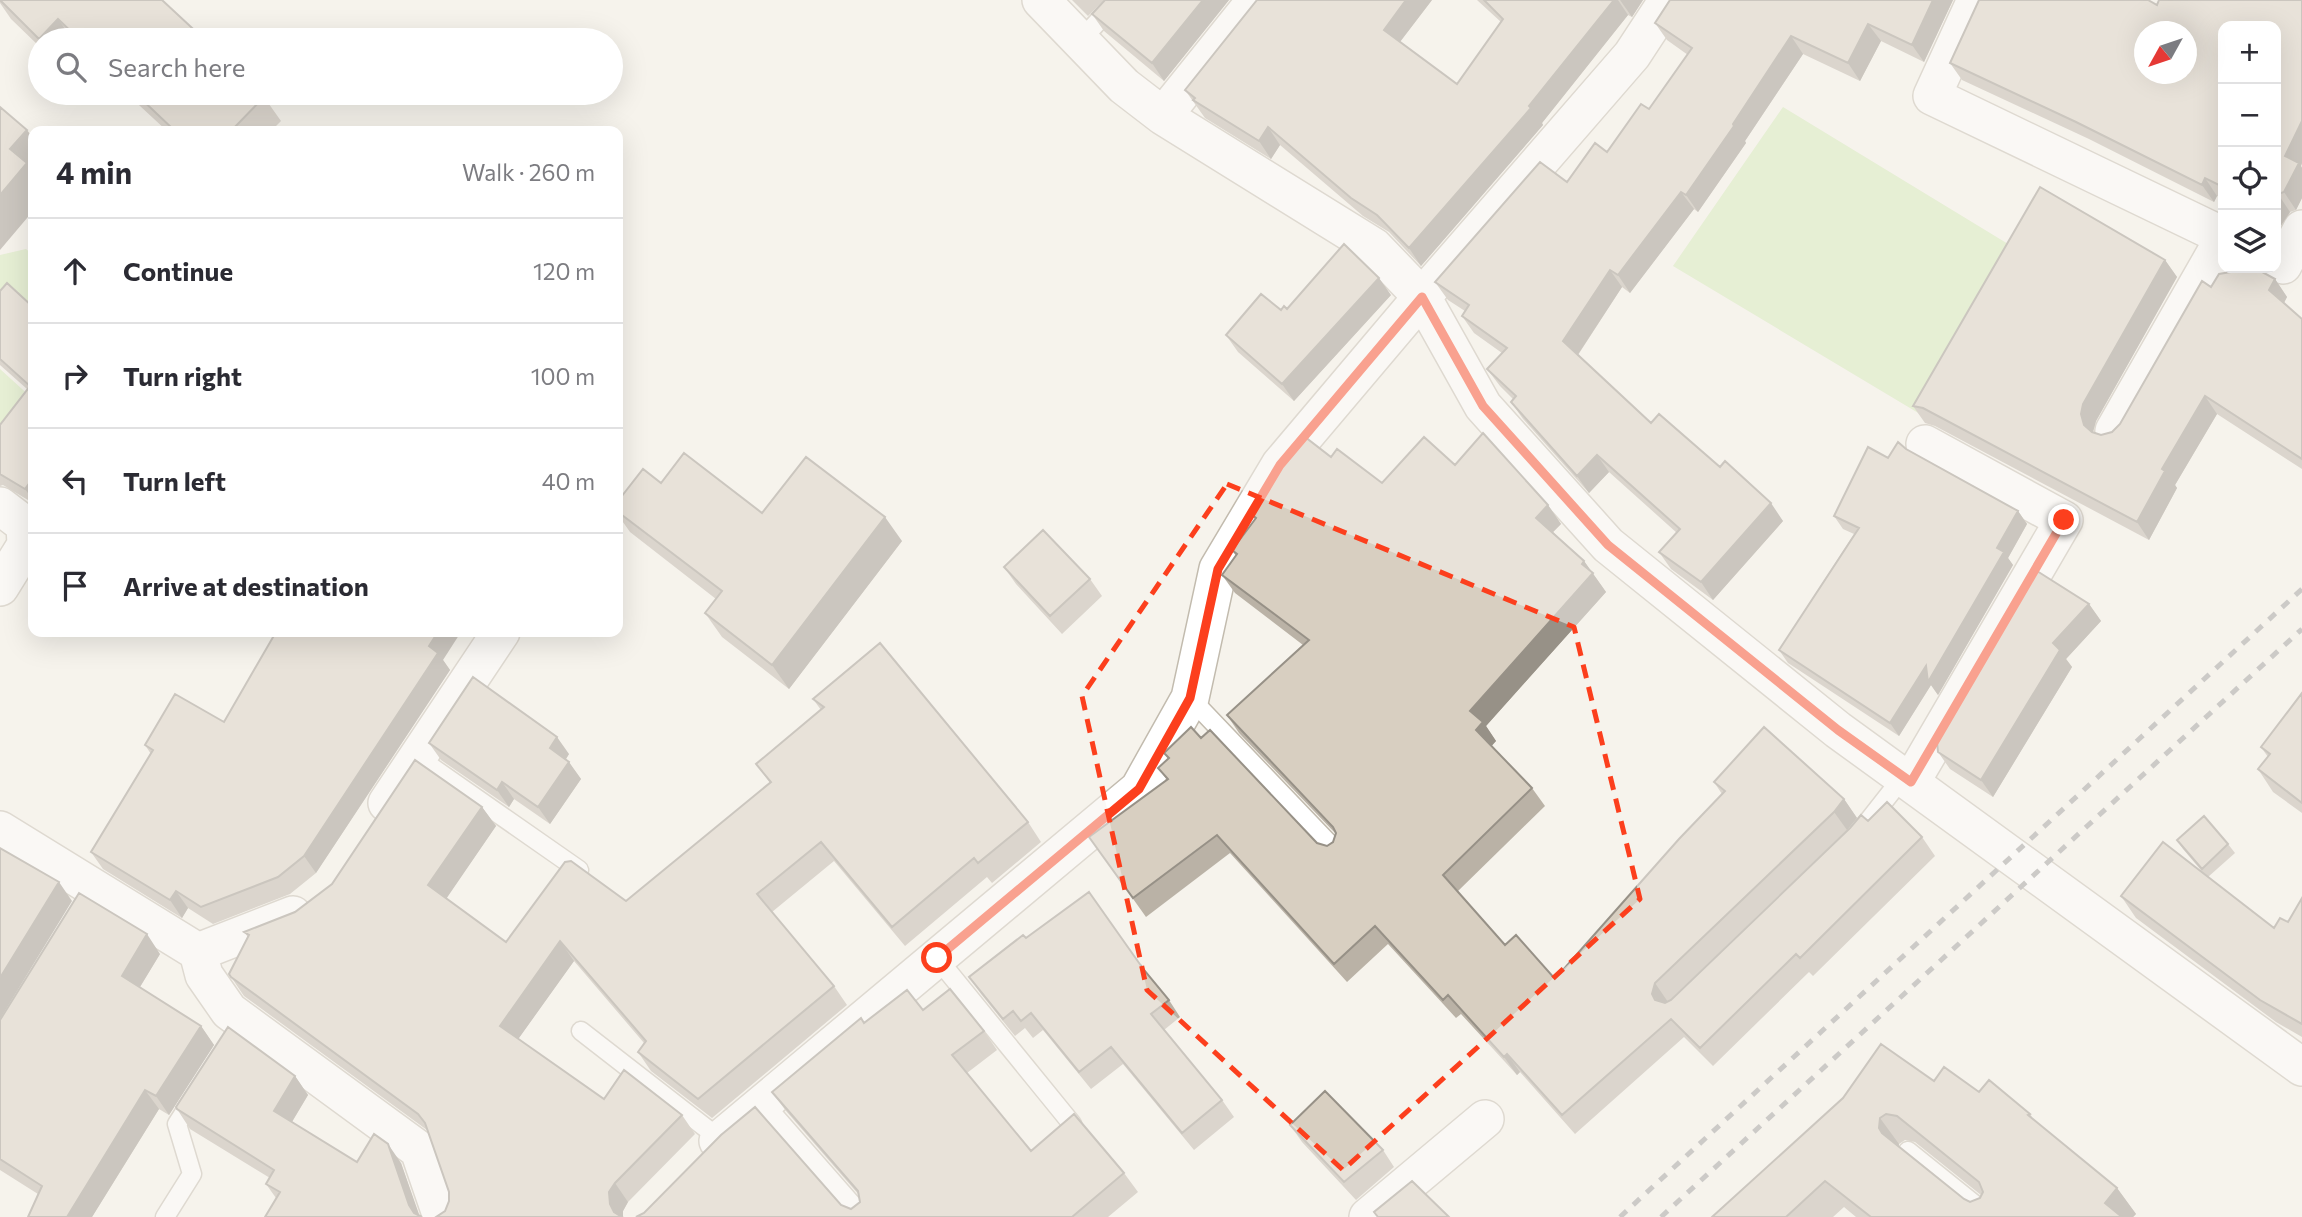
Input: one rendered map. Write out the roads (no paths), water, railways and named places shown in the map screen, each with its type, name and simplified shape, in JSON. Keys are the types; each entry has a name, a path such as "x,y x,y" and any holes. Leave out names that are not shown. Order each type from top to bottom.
{"street":[{"path":"1041,0 1124,86 1163,116 1374,247 1422,297 1483,406 1608,545 1838,730 2302,1067"},
{"path":"1163,116 1256,0"},
{"path":"692,1168 720,1139 1139,789 1190,698 1218,569 1280,465 1632,55 1668,0"},
{"path":"1976,0 1933,96 2218,236"},
{"path":"2115,431 2218,247"},
{"path":"1907,780 2064,520 1925,444"},
{"path":"0,506 25,525 26,545 0,587"},
{"path":"368,833 498,637"},
{"path":"0,830 91,894 198,952 204,975 239,1028 419,1150 442,1217"},
{"path":"198,952 301,912 321,895"},
{"path":"1368,1217 1485,1119"}],"lane":[{"path":"1080,41 1118,0"},
{"path":"1190,698 1338,853"},
{"path":"418,757 579,870"},
{"path":"1845,847 1907,780"},
{"path":"937,958 1072,1124"},
{"path":"581,1031 720,1139"},
{"path":"165,1217 192,1174 177,1125 206,1079"},
{"path":"764,1104 863,1217"},
{"path":"1908,1151 1990,1217"}],"railway":[{"path":"1620,1217 2302,589"},
{"path":"1661,1217 2302,629"}]}
